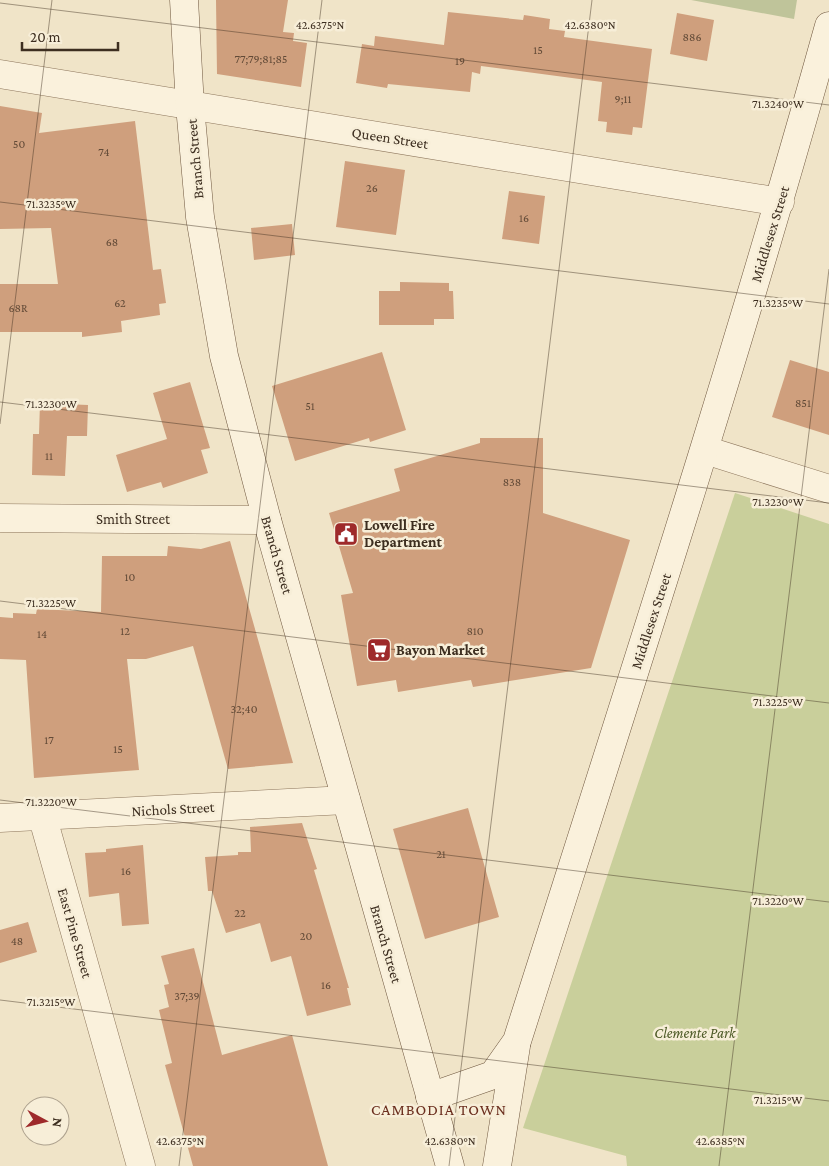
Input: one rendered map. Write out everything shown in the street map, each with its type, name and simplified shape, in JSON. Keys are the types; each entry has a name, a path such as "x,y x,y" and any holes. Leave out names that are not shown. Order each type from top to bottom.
{"main road":[{"name":"Branch Street","path":"184,0 190,106 200,217 224,356 267,520 430,1098"},
{"name":"Middlesex Street","path":"430,1098 494,1075 517,1041 705,450 780,202 829,26"},
{"name":"Queen Street","path":"0,74 780,202"},
{"path":"705,450 829,489"},
{"name":"Smith Street","path":"0,518 267,520"},
{"name":"Nichols Street","path":"0,818 346,800"},
{"name":"East Pine Street","path":"42,816 141,1166"},
{"path":"498,1166 517,1041"},
{"path":"430,1098 450,1166"}],"green space":[{"path":"691,0 797,0 794,19"},
{"name":"Clemente Park","path":"735,493 829,524 829,1166 627,1166 626,1156 523,1128"}],"building":[{"path":"216,0 288,0 283,32 294,33 293,41 307,43 301,87 217,74"},
{"path":"448,12 523,20 524,15 550,19 549,29 565,31 564,37 652,49 642,128 633,127 632,135 606,132 607,122 598,121 602,82 481,66 480,74 472,72 470,92 388,84 387,88 356,83 362,44 374,46 375,36 444,45"},
{"path":"677,13 714,20 707,61 670,54"},
{"path":"0,106 42,113 39,133 135,121 153,270 161,269 166,303 159,304 160,315 121,321 122,332 82,337 82,332 0,332 0,284 58,284 51,228 0,229"},
{"path":"345,161 405,170 396,235 336,227"},
{"path":"509,191 545,196 539,244 502,239"},
{"path":"292,224 295,255 254,260 251,228"},
{"path":"400,282 449,283 449,291 453,291 454,319 434,319 434,325 379,325 379,291 400,291"},
{"path":"382,352 406,430 370,442 369,438 295,461 272,386"},
{"path":"790,360 829,372 829,435 772,417"},
{"path":"190,382 210,448 201,450 208,473 163,488 161,482 127,492 116,455 167,439 153,393"},
{"path":"40,403 88,405 87,436 67,436 65,476 32,475 33,434 39,434"},
{"path":"480,438 543,438 543,513 630,540 591,668 473,687 471,680 398,692 396,680 357,686 341,595 353,593 329,513 400,491 394,469 480,443"},
{"path":"230,541 293,763 228,769 193,646 146,659 127,659 139,770 34,778 26,660 0,659 0,617 13,618 13,613 36,614 37,609 101,612 102,556 167,556 168,546 201,549"},
{"path":"468,808 499,917 425,939 393,829"},
{"path":"302,823 317,869 314,870 349,988 347,988 351,1005 307,1016 291,956 271,962 260,923 226,933 212,891 208,891 205,857 238,855 238,852 251,852 250,827"},
{"path":"143,845 149,924 122,926 119,893 89,897 85,853 106,852 106,849"},
{"path":"28,922 37,952 0,963 0,930"},
{"path":"194,948 222,1055 292,1035 328,1166 193,1166 165,1065 172,1063 159,1010 169,1007 164,985 169,984 161,956"}],"place":[{"name":"Lowell Fire Department","path":"346,534"},
{"name":"Bayon Market","path":"379,650"}],"district":[{"name":"CAMBODIA TOWN","path":"439,1109"}]}
